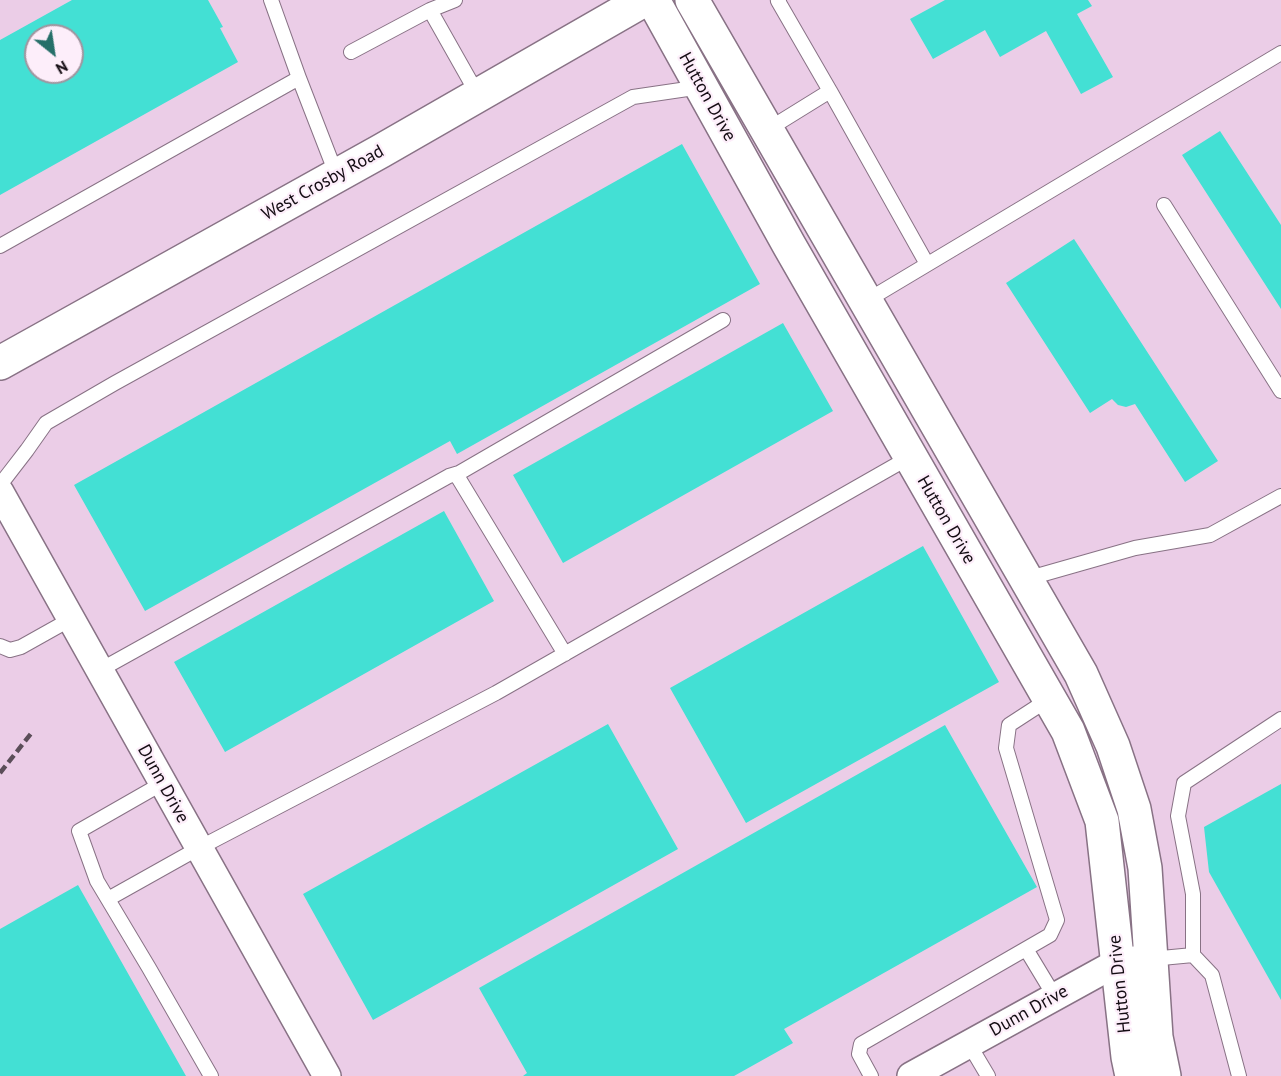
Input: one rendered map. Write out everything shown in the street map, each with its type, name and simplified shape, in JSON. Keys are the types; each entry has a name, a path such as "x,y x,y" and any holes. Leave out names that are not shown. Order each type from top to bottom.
{"street":[{"name":"West Crosby Road","path":"0,363 337,176 644,0"},
{"name":"Hutton Drive","path":"653,0 833,321 1068,731 1102,821 1132,1076"},
{"name":"Hutton Drive","path":"692,0 1081,674 1113,746 1134,809 1145,868 1156,1037 1164,1076"},
{"path":"833,321 866,301"},
{"name":"Dunn Drive","path":"0,492 327,1076"},
{"path":"992,599 1026,579"},
{"name":"Dunn Drive","path":"911,1076 1118,962 1151,959"}],"lane":[{"path":"271,0 337,176"},
{"path":"351,52 430,10 455,0"},
{"path":"779,0 927,264"},
{"path":"430,10 478,95"},
{"path":"866,301 1281,53"},
{"path":"0,246 299,78"},
{"path":"0,484 46,423 115,383 633,97 701,87"},
{"path":"766,130 830,91"},
{"path":"1164,205 1281,391"},
{"path":"100,670 456,474 723,321"},
{"path":"108,899 199,848 496,693 910,456"},
{"path":"456,474 565,654"},
{"path":"1026,579 1135,548 1210,535 1281,496"},
{"path":"0,646 10,650 21,647 71,619"},
{"path":"871,1076 859,1054 861,1044 1050,935 1057,920 1006,748 1009,725 1049,699"},
{"path":"1239,1076 1212,975 1192,955 1193,894 1178,816 1184,783 1281,719"},
{"path":"163,783 80,831 97,881 211,1076"},
{"path":"1026,949 1055,997"},
{"path":"1151,959 1192,955"},
{"path":"969,1044 988,1076"}],"shaded area":[{"path":"0,0 1281,0 1281,1076 0,1076"}],"building":[{"path":"72,0 208,0 238,62 0,195 0,40 24,27 24,84 84,84 84,24 29,24"},
{"path":"945,0 1088,0 1092,6 1077,14 1113,77 1081,94 1046,31 1000,57 985,30 933,59 910,19"},
{"path":"1220,131 1281,225 1281,309 1182,155"},
{"path":"682,144 760,284 457,454 450,441 145,611 74,485"},
{"path":"1074,239 1218,461 1185,482 1135,404 1126,407 1118,405 1112,399 1090,413 1006,283"},
{"path":"783,323 833,411 563,563 513,475"},
{"path":"444,511 494,601 225,752 174,662"},
{"path":"923,546 999,682 746,823 670,688"},
{"path":"608,724 678,849 373,1020 303,894"},
{"path":"945,725 1037,887 784,1029 793,1043 734,1076 523,1076 527,1073 479,988"},
{"path":"1281,784 1281,1000 1209,872 1204,827"},
{"path":"78,885 186,1076 0,1076 0,929"}],"railway":[{"path":"0,773 33,731"}]}
